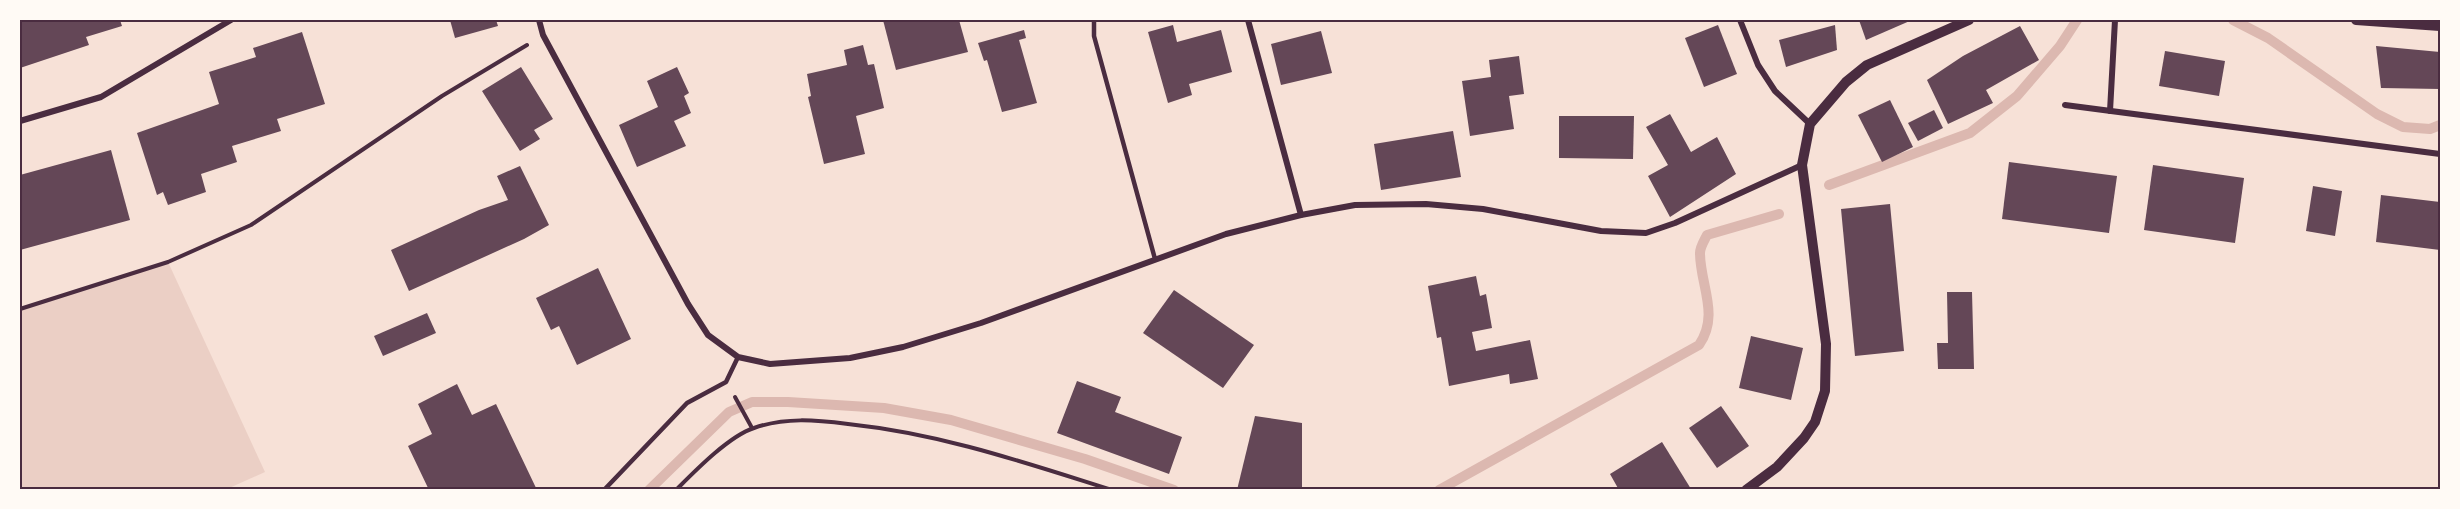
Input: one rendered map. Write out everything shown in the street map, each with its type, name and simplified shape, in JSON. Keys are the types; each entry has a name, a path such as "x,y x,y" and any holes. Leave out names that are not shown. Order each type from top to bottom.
{"street":[{"path":"20,122 101,97 231,20"},
{"path":"538,20 543,35 688,304 708,335 738,357 770,364 850,358 903,347 981,323 1226,234 1301,215 1355,205 1426,204 1483,208 1601,231 1646,233 1675,223 1802,165"},
{"path":"1248,20 1301,215"},
{"path":"1740,20 1758,65 1775,91 1810,124"},
{"path":"1746,489 1777,467 1804,438 1815,422 1826,391 1826,344 1802,165 1810,124 1846,82 1867,65 1970,20"},
{"path":"2356,20 2440,26"},
{"path":"2110,111 2115,23"},
{"path":"2065,105 2440,154"}],"lane":[{"path":"1094,20 1094,36 1155,260"},
{"path":"604,489 687,403 726,382 738,357"}],"path":[{"path":"20,309 168,262 251,225 442,96 543,35"},
{"path":"726,382 752,428"},
{"path":"676,489 705,460 752,428 801,419 881,428 955,441 1112,489"}],"shaded area":[{"path":"168,262 265,472 227,489 20,490 20,309"}],"building":[{"path":"20,20 120,20 122,26 86,37 89,45 20,68"},
{"path":"450,20 496,20 498,26 455,38"},
{"path":"883,20 959,20 968,52 896,70"},
{"path":"1859,20 1912,20 1866,40"},
{"path":"1173,25 1177,42 1221,30 1232,72 1189,84 1192,95 1168,103 1148,32"},
{"path":"1718,25 1737,74 1704,87 1685,38"},
{"path":"1835,25 1837,50 1786,67 1779,40"},
{"path":"2020,26 2039,60 1986,90 1993,103 1948,124 1927,80 1963,56"},
{"path":"1024,30 1026,38 1019,40 1037,103 1002,112 987,60 984,61 978,43"},
{"path":"1321,31 1332,73 1281,85 1271,44"},
{"path":"302,32 325,104 277,119 281,131 232,146 237,162 201,174 206,192 168,205 163,192 157,195 137,133 219,104 209,72 256,57 253,48"},
{"path":"863,45 868,65 874,64 884,108 856,116 865,154 824,164 808,97 811,96 807,74 847,65 844,50"},
{"path":"2376,46 2440,52 2440,89 2381,88"},
{"path":"2165,51 2225,61 2219,96 2159,86"},
{"path":"1519,56 1524,94 1509,96 1514,129 1470,136 1462,81 1491,77 1489,60"},
{"path":"521,67 553,119 534,130 540,139 520,151 482,91"},
{"path":"677,67 689,93 684,96 691,113 674,121 686,146 637,167 619,125 658,107 647,81"},
{"path":"1890,100 1913,147 1882,162 1858,115"},
{"path":"1934,110 1943,128 1918,141 1908,123"},
{"path":"1670,114 1691,152 1717,137 1736,174 1670,217 1648,176 1668,165 1646,127"},
{"path":"1559,116 1634,116 1633,159 1559,158"},
{"path":"1453,131 1461,177 1381,190 1374,144"},
{"path":"111,150 130,220 20,250 20,175"},
{"path":"2009,162 2117,176 2109,233 2002,219"},
{"path":"2153,165 2244,178 2235,243 2144,230"},
{"path":"520,166 549,225 524,239 409,291 391,250 479,210 508,200 497,176"},
{"path":"2313,186 2342,191 2335,236 2306,231"},
{"path":"2381,195 2440,202 2440,250 2376,242"},
{"path":"1890,204 1904,351 1855,356 1841,209"},
{"path":"598,268 631,339 577,365 559,326 551,330 536,298"},
{"path":"1476,276 1480,296 1486,294 1492,328 1472,332 1476,351 1530,340 1538,379 1510,384 1509,374 1449,386 1441,337 1437,338 1428,286"},
{"path":"1174,290 1254,345 1223,388 1143,333"},
{"path":"1947,292 1972,292 1974,369 1938,369 1937,343 1948,343"},
{"path":"427,313 436,333 383,356 374,336"},
{"path":"1751,336 1803,348 1791,400 1739,388"},
{"path":"1077,381 1121,397 1115,412 1182,437 1169,474 1057,433"},
{"path":"457,384 472,415 496,404 537,490 429,490 408,446 432,434 418,404"},
{"path":"1721,406 1749,446 1717,468 1689,428"},
{"path":"1255,416 1302,423 1302,490 1237,490"},
{"path":"1662,442 1691,489 1619,490 1610,474"}],"waterway":[{"path":"1829,185 1970,133 2017,96 2060,46 2077,20"},
{"path":"2233,20 2268,38 2377,114 2403,127 2430,129 2440,125"},
{"path":"1439,490 1699,345 1705,334 1709,311 1700,253 1707,235 1779,214"},
{"path":"649,490 729,412 752,402 884,408 951,420 1085,459 1174,490"}]}
